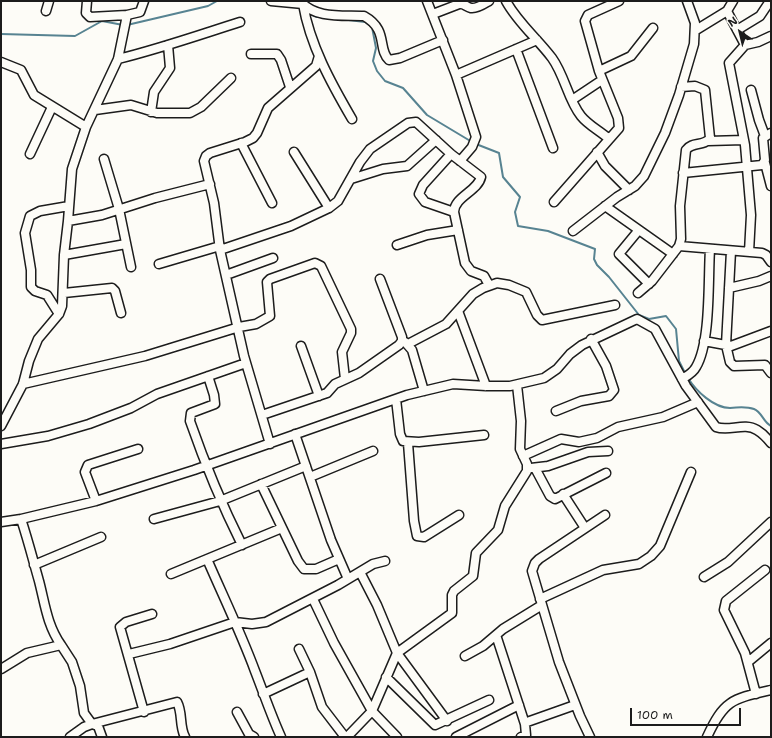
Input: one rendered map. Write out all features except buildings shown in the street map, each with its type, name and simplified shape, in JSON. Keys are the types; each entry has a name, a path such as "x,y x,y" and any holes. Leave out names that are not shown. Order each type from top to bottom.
{"street":[{"path":"46,11 49,1"},
{"path":"88,1 86,13 90,17 126,16 140,12 144,1"},
{"path":"271,1 302,2"},
{"path":"427,1 472,120 474,144 460,161"},
{"path":"433,14 463,3 472,8 478,7 489,1"},
{"path":"506,1 516,18 538,40 563,76 572,100 580,115 610,139"},
{"path":"554,202 619,128 620,123 602,80 585,20 588,16 619,1"},
{"path":"573,231 605,206 640,182 644,176 665,132 681,87 696,30 694,17 687,1"},
{"path":"696,30 727,11 733,1"},
{"path":"737,30 760,16 770,1"},
{"path":"302,2 307,9 316,13 364,16 370,19 382,36 386,57 389,60 400,58 443,40"},
{"path":"302,2 306,23 319,56 352,118"},
{"path":"727,11 745,45"},
{"path":"1,426 23,384 29,361 38,339 59,314 62,306 64,293 64,255 72,169 86,127 118,59 125,30 126,16"},
{"path":"118,59 153,51 240,22"},
{"path":"599,71 631,56 653,28"},
{"path":"749,252 751,215 748,168 729,63 730,60 745,45 758,42 771,36"},
{"path":"456,75 538,40"},
{"path":"151,112 154,92 170,68 168,45"},
{"path":"516,49 553,148"},
{"path":"251,54 277,54 281,60 290,87"},
{"path":"270,444 246,363 220,248 210,184 205,168 206,156 210,153 241,144 252,138 257,133 268,108 290,87 316,66 319,56"},
{"path":"1,62 21,70 34,95 86,127"},
{"path":"95,110 131,105 151,112 195,112 231,78"},
{"path":"572,100 602,80"},
{"path":"681,87 695,86 705,90 710,134 708,141"},
{"path":"750,90 758,120 768,134 763,142 765,163 771,186"},
{"path":"30,154 52,107"},
{"path":"159,264 220,248 291,226 329,208 338,201 364,155 370,149 408,123 416,122 420,124 451,154 480,174 481,179 455,206 454,212 465,263 471,271 484,276 489,285"},
{"path":"351,179 383,169 407,166 436,140"},
{"path":"638,293 649,284 680,246 680,206 687,147 708,141 744,140"},
{"path":"241,144 272,203"},
{"path":"294,152 329,208"},
{"path":"597,152 605,166 629,190"},
{"path":"451,154 423,185 419,194 425,202 454,212"},
{"path":"104,159 119,209 131,267"},
{"path":"683,173 748,168 765,163"},
{"path":"68,221 102,214 210,184"},
{"path":"59,314 44,294 31,287 31,270 25,233 28,218 42,211 69,206"},
{"path":"605,206 672,254"},
{"path":"397,245 427,235 458,230"},
{"path":"638,231 619,254 649,284"},
{"path":"64,255 126,244"},
{"path":"680,246 749,252 766,255 771,262"},
{"path":"683,378 693,372 698,364 704,341 710,249"},
{"path":"731,251 726,345 732,365 765,366 771,373"},
{"path":"226,275 273,258"},
{"path":"23,384 145,356 238,327 262,322 270,316 266,286 270,279 310,264 318,263 351,329 342,352 345,379"},
{"path":"729,288 759,281 771,276"},
{"path":"380,279 405,342 412,350 424,391"},
{"path":"262,415 327,393 335,384 359,373 405,342 446,324 473,294 489,285 509,285 523,290 530,297 537,315 542,320 615,305"},
{"path":"64,293 112,288 115,291 121,314"},
{"path":"458,311 486,386"},
{"path":"1,522 21,519 96,501 270,444 396,398 460,384 486,386 517,385 551,374 570,354 591,340 632,321 640,319 655,329 683,378 716,427 721,429 746,426 756,429 771,443"},
{"path":"704,341 726,345 736,345 771,331"},
{"path":"556,411 581,401 608,396 614,390 612,378 591,340"},
{"path":"302,346 319,396"},
{"path":"1,444 48,436 89,424 130,408 157,394 246,363"},
{"path":"208,376 214,395 215,404 194,411 190,416 205,466 242,545"},
{"path":"517,385 521,421 520,449 523,456 552,498 554,499 606,473"},
{"path":"396,398 401,438 408,443 484,435"},
{"path":"523,456 561,439 579,442 597,438 618,427 663,417 698,402"},
{"path":"296,434 331,540 348,579"},
{"path":"408,443 414,521 417,536 424,537 459,515"},
{"path":"96,501 85,472 88,465 138,449"},
{"path":"310,477 373,451"},
{"path":"299,649 310,672 322,707 346,737 372,711 397,653 452,613 452,595 454,591 473,576 476,553 498,530 505,506 532,468 548,466 588,452 608,451"},
{"path":"154,519 220,500 306,466"},
{"path":"464,656 483,646 541,602 603,570 639,564 650,556 660,546 691,472"},
{"path":"261,484 298,561 304,569 316,569 339,559"},
{"path":"563,494 585,528"},
{"path":"590,737 575,705 559,662 533,576 534,563 605,515"},
{"path":"21,519 48,618 56,637 72,662 80,686 84,713 92,724 98,726 102,737"},
{"path":"704,577 728,562 771,522"},
{"path":"171,574 282,528"},
{"path":"34,565 101,537"},
{"path":"207,559 235,622 269,712 282,737"},
{"path":"129,654 170,644 235,622 252,624 266,622 313,599 374,564 386,561"},
{"path":"756,694 748,662 740,640 726,616 724,605 726,601 765,570"},
{"path":"360,572 377,605 397,653 447,721"},
{"path":"313,599 372,711 396,737"},
{"path":"144,712 120,626 126,622 152,614"},
{"path":"496,635 525,724 526,735 520,737"},
{"path":"748,662 771,643"},
{"path":"1,669 27,653 61,645"},
{"path":"263,694 310,672"},
{"path":"386,677 432,723 438,725 489,700"},
{"path":"706,737 716,716 727,704 771,690"},
{"path":"70,737 84,727 92,724 144,712 177,702 180,707 182,731 185,737"},
{"path":"525,724 538,717 575,705"},
{"path":"456,737 519,706"},
{"path":"237,712 249,734 254,737"}],"waterway":[{"path":"127,25 208,6 217,1"},
{"path":"310,14 317,17 322,17"},
{"path":"340,19 365,22 372,27 376,48 373,61 377,71 385,81 403,88 427,115 472,142"},
{"path":"1,34 75,36 102,21 123,25"},
{"path":"476,144 499,153 503,177 520,197 515,212 518,226 548,231 595,249 594,259 597,265 609,277 639,315 649,319 666,316 676,329 679,361 686,375"},
{"path":"688,378 696,388 712,402 724,407 745,407 757,410 771,426"}]}
